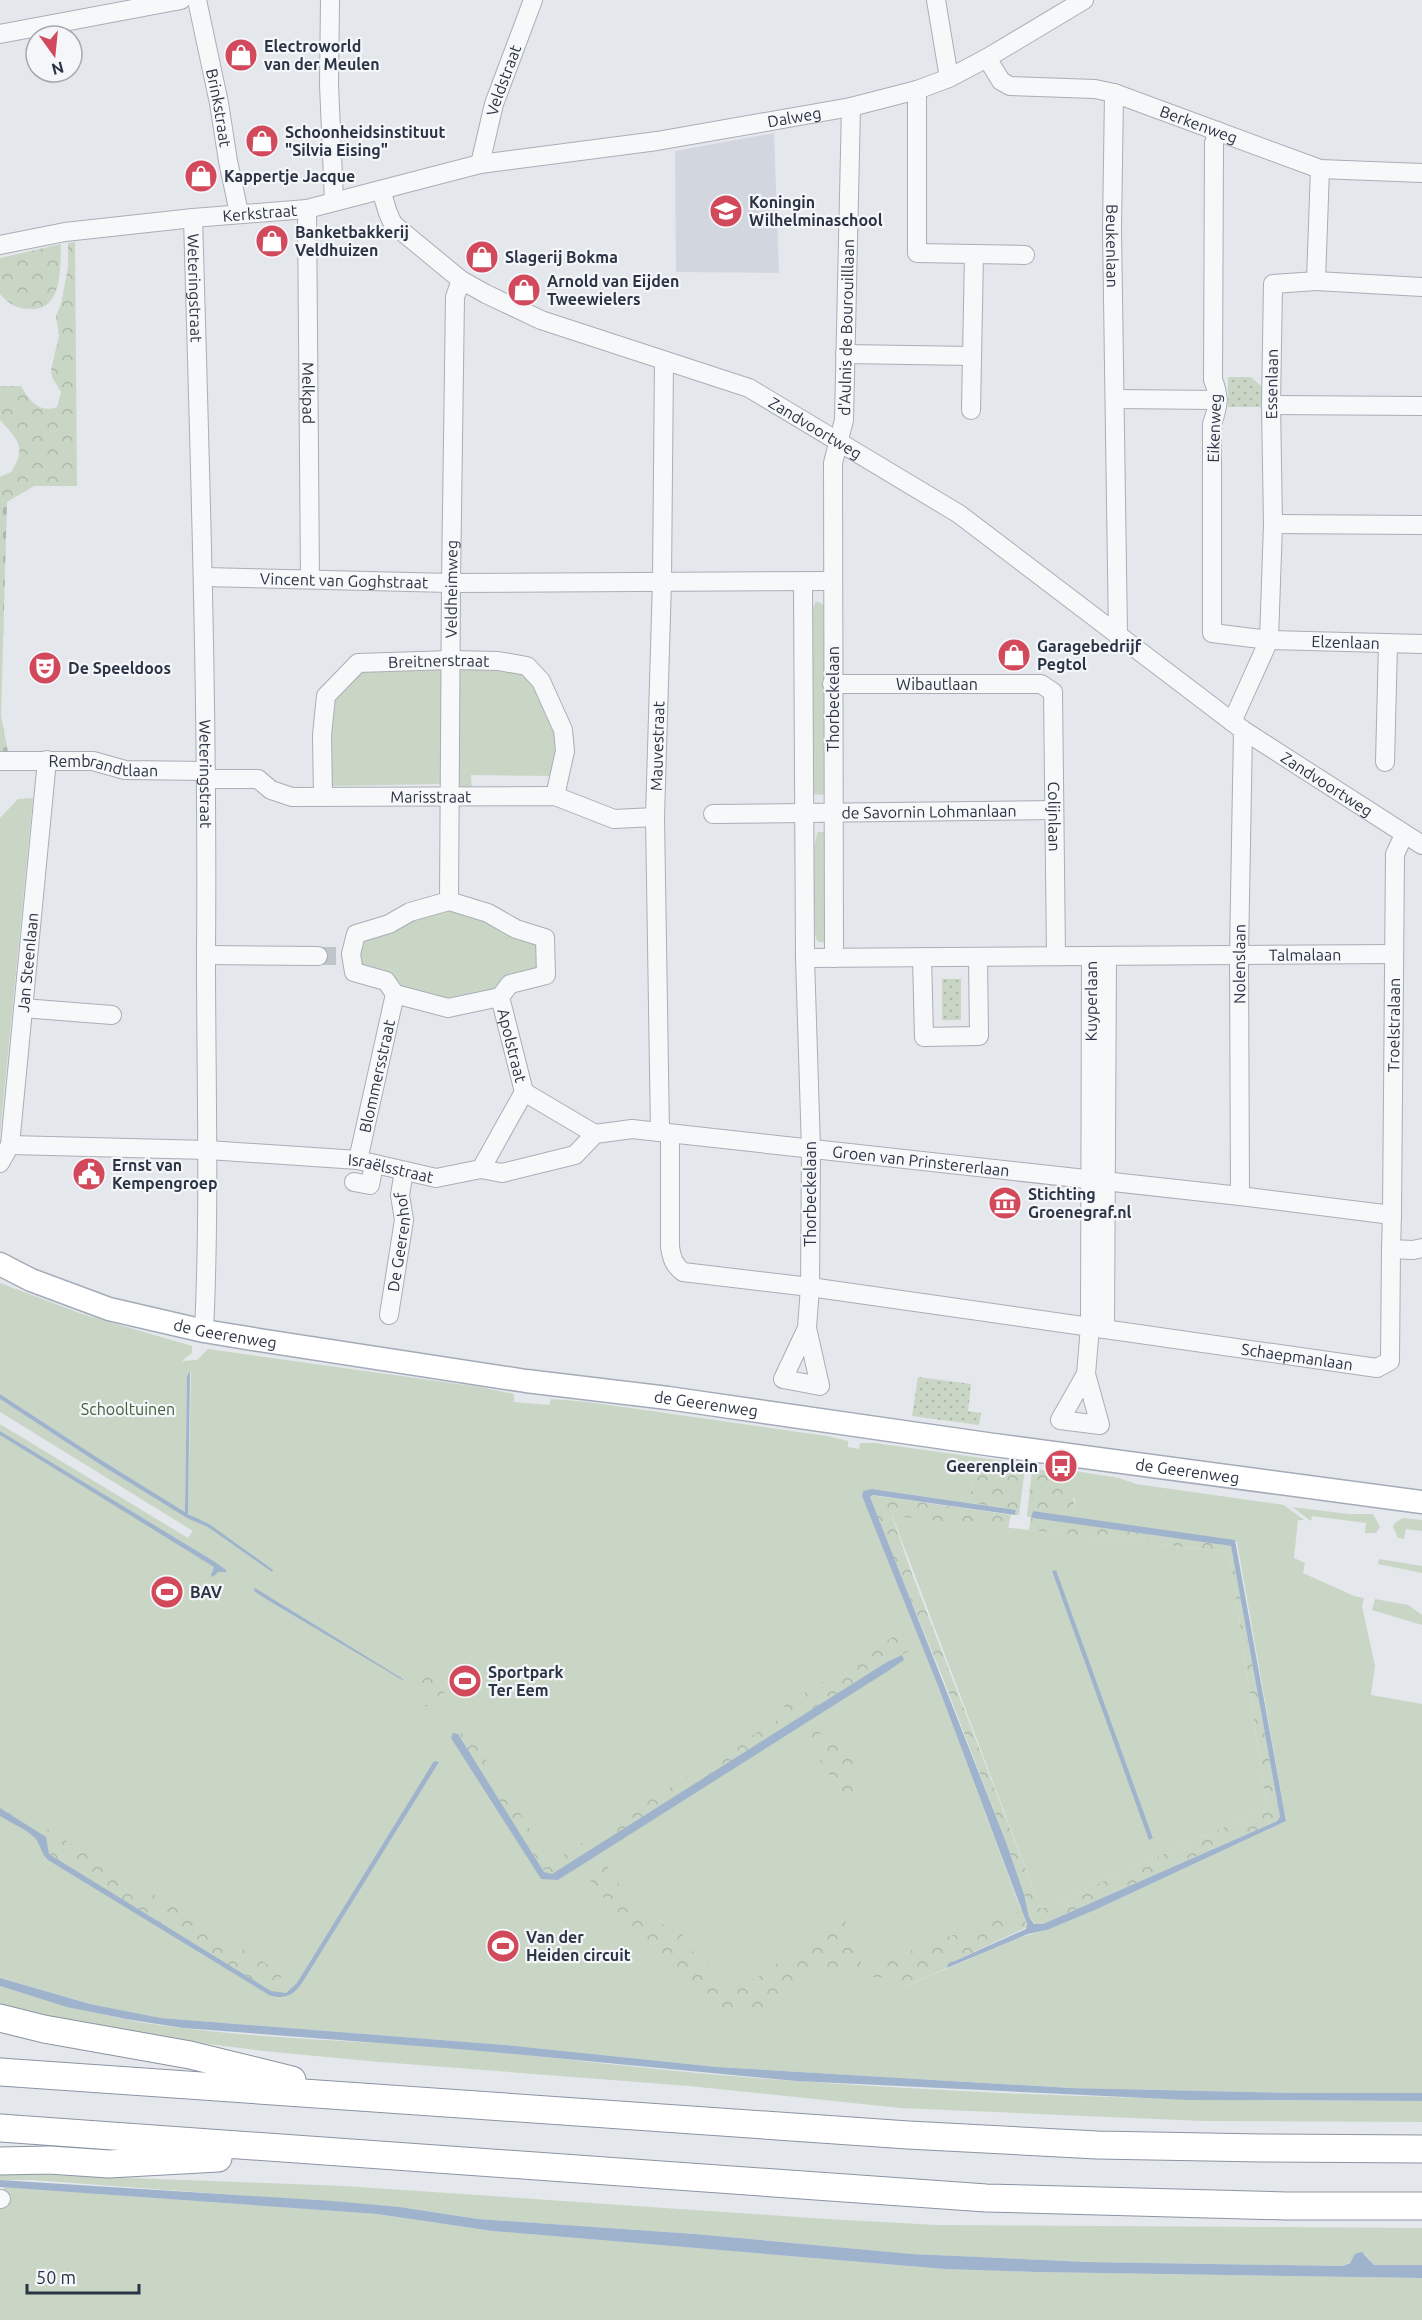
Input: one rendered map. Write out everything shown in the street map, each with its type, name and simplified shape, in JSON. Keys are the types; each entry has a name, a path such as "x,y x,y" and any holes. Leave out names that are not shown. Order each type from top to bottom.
{"highway":[{"path":"0,2018 56,2031 190,2055 366,2098"},
{"path":"0,2072 701,2122 1097,2145 1422,2149"},
{"path":"0,2128 986,2198 1286,2206 1422,2206"},
{"path":"0,2161 49,2160 109,2164 339,2152"}],"main road":[{"name":"de Geerenweg","path":"0,1264 31,1280 109,1309 204,1331 526,1380 1422,1502"}],"street":[{"path":"0,34 181,0"},
{"name":"Brinkstraat","path":"197,0 240,213"},
{"path":"330,0 329,84 334,201"},
{"name":"Veldstraat","path":"480,164 494,105 533,0"},
{"path":"936,0 949,78"},
{"name":"Dalweg","path":"480,164 657,141 851,107 917,90 949,78 987,58 1084,0"},
{"name":"Berkenweg","path":"987,58 1001,81 1010,86 1095,89 1114,93 1320,169 1422,173"},
{"path":"917,90 917,253 1025,255"},
{"name":"Beukenlaan","path":"1114,93 1112,230 1118,636"},
{"name":"d'Aulnis de Bourouilllaan","path":"838,441 844,420 851,107"},
{"name":"Eikenweg","path":"1218,131 1214,143 1213,380 1218,391 1218,400 1212,424 1212,633 1269,640"},
{"name":"Kerkstraat","path":"0,245 65,232 240,213 308,209 480,164"},
{"path":"1320,169 1317,281 1422,287"},
{"name":"Zandvoortweg","path":"381,190 393,224 461,279 486,294 541,320 748,388 959,514 1015,554 1118,636 1238,726 1422,845"},
{"name":"Melkpad","path":"308,209 310,579"},
{"name":"Weteringstraat","path":"193,218 204,577 206,775 208,1150 204,1331"},
{"path":"971,410 974,254"},
{"name":"Veldheimweg","path":"449,901 455,297 461,279"},
{"name":"Essenlaan","path":"1269,640 1273,524 1271,405 1273,284 1317,281"},
{"path":"845,354 972,356"},
{"name":"Mauvestraat","path":"664,361 662,581 655,817 670,1247 671,1258 683,1272"},
{"path":"1115,399 1218,400"},
{"path":"1271,405 1422,406"},
{"name":"Thorbeckelaan","path":"834,958 832,581 833,463 838,441"},
{"path":"1273,524 1422,525"},
{"name":"Vincent van Goghstraat","path":"204,577 451,584 832,581"},
{"name":"Thorbeckelaan","path":"803,581 805,958 811,1149 810,1287"},
{"path":"1238,726 1269,640"},
{"name":"Elzenlaan","path":"1269,640 1422,644"},
{"path":"1385,762 1388,644"},
{"name":"Breitnerstraat","path":"323,797 322,735 326,696 358,663 451,660 498,661 527,666 541,681 563,730 565,751 555,796"},
{"name":"Wibautlaan","path":"832,684 1041,684"},
{"name":"Colijnlaan","path":"1041,684 1053,692 1056,956"},
{"name":"Nolenslaan","path":"1238,726 1240,1196"},
{"name":"Jan Steenlaan","path":"0,1163 10,1145 47,760"},
{"name":"Rembrandtlaan","path":"0,761 93,761 125,770 206,775"},
{"name":"Marisstraat","path":"206,775 258,779 271,790 292,797 555,796 614,819 655,817"},
{"name":"de Savornin Lohmanlaan","path":"804,813 1054,810"},
{"path":"713,814 804,813"},
{"name":"Troelstralaan","path":"1392,1215 1395,854 1404,835"},
{"path":"206,955 335,955 354,972 386,981 395,994 448,1008 500,997 510,984 546,975 545,938 516,929 488,913 449,901 410,912 389,924 356,934 335,955"},
{"name":"Talmalaan","path":"805,958 1394,954"},
{"name":"Kuyperlaan","path":"1098,1328 1099,956"},
{"path":"922,957 924,1037 979,1036 978,957"},
{"name":"Blommersstraat","path":"366,1162 395,994"},
{"name":"Apolstraat","path":"481,1169 524,1092 500,997"},
{"path":"23,1008 111,1015"},
{"name":"Apolstraat","path":"524,1092 595,1134"},
{"path":"595,1134 632,1129 665,1132"},
{"name":"Groen van Prinstererlaan","path":"665,1132 1392,1215"},
{"name":"Israëlsstraat","path":"10,1145 208,1150 366,1162 436,1178 481,1169 502,1173 575,1155 595,1134"},
{"name":"De Geerenhof","path":"366,1162 362,1183 392,1189"},
{"name":"De Geerenhof","path":"389,1315 404,1220 400,1195 404,1171"},
{"path":"1392,1215 1391,1249 1422,1248"},
{"name":"Schaepmanlaan","path":"683,1272 810,1287 1377,1368 1390,1361 1391,1249"},
{"path":"807,1328 810,1287"},
{"path":"1086,1374 1098,1328"}],"shaded area":[{"name":"Koningin Wilhelminaschool","path":"774,133 779,273 676,272 675,151"}],"green space":[{"path":"75,242 77,486 34,486 7,502 0,501 0,477 11,472 19,456 19,449 15,438 0,420 0,386 21,386 31,401 40,407 51,409 57,407 61,392 52,377 51,370 59,336 56,316 61,304 68,267 68,243"},
{"path":"61,244 58,285 49,302 42,307 22,308 11,304 0,294 0,258"},
{"path":"1228,377 1251,377 1263,388 1263,407 1228,407"},
{"path":"0,501 7,502 1,716 8,752 0,754"},
{"path":"816,601 827,606 826,793 822,795 814,794 812,611"},
{"path":"461,664 509,667 530,676 559,738 554,776 471,775 472,790 459,791 456,671"},
{"path":"444,670 442,784 332,786 332,700 359,672"},
{"path":"33,798 0,1135 0,818 18,799"},
{"path":"818,832 827,832 827,943 819,942 815,933 814,851"},
{"path":"447,907 538,940 541,967 497,992 454,1003 406,992 398,980 362,970 359,938"},
{"path":"942,979 961,979 961,1020 942,1020"},
{"name":"Sportpark Ter Eem","path":"0,1283 82,1314 192,1346 192,1353 182,1361 197,1360 208,1349 480,1387 514,1394 514,1402 549,1405 551,1399 588,1402 827,1436 848,1441 848,1447 859,1449 860,1443 875,1443 1003,1461 994,1473 974,1474 969,1503 872,1489 862,1493 938,1686 1027,1926 908,1980 902,1988 1021,1937 1047,1930 1095,1910 1286,1821 1237,1542 1073,1517 1075,1499 1061,1484 1054,1471 1056,1468 1119,1478 1136,1484 1284,1505 1304,1520 1298,1520 1294,1558 1305,1563 1303,1573 1354,1596 1364,1598 1362,1606 1375,1666 1371,1695 1422,1704 1422,2093 1292,2093 1070,2088 717,2067 505,2045 161,2018 90,2004 0,1978 0,1434 185,1544 0,1431 0,1424 188,1538 193,1531 0,1412 0,1399 104,1467 181,1514 193,1517 188,1513 191,1371 187,1376 185,1512 0,1394"},
{"path":"918,1377 971,1384 968,1411 981,1413 979,1425 912,1416"},
{"path":"1002,1464 1025,1467 1019,1515 1015,1515 1016,1510 969,1503 974,1474 994,1473"},
{"path":"1032,1469 1054,1471 1061,1484 1068,1485 1072,1493 1073,1517 1033,1511 1031,1517 1027,1516"},
{"path":"871,1495 1011,1515 1008,1528 892,1516 1041,1909 1267,1808 1229,1552 1029,1530 1031,1517 1231,1546 1280,1817 1277,1821 1043,1924 1036,1925 1029,1917 1024,1894 1006,1842 944,1681 870,1500"},
{"path":"1292,1507 1349,1514 1373,1514 1380,1527 1376,1533 1365,1533 1366,1523 1312,1516 1311,1521"},
{"path":"892,1515 1229,1552 1267,1808 1041,1909","holes":["1055,1570 1153,1838 1150,1839 1053,1571"]},
{"path":"1403,1518 1422,1520 1422,1531 1406,1529 1404,1539 1398,1538 1393,1527"},
{"path":"1379,1559 1422,1566 1422,1573 1378,1564"},
{"path":"1375,1599 1408,1605 1422,1615 1422,1625 1372,1610"},
{"path":"901,1632 909,1651 887,1662 552,1874 545,1872 458,1735 467,1729 551,1863 788,1713 784,1706"},
{"path":"428,1666 445,1694 425,1707 417,1682"},
{"path":"817,1727 824,1741 832,1739 835,1746 849,1741 856,1762 849,1765 861,1797 847,1803 804,1735"},
{"path":"0,1800 283,1974 271,1991 49,1854 48,1839 0,1808"},
{"path":"606,1864 649,1931 660,1924 677,1927 691,1949 734,1992 845,1920 863,1968 1022,1910 1027,1927 902,1988 884,1978 820,1971 775,2005 751,2012 731,2014 665,1969 638,1941 587,1877"},
{"path":"0,1986 113,2017 218,2032 476,2050 717,2075 953,2091 1110,2097 1422,2101 1422,2122 1202,2121 901,2108 689,2086 263,2051 136,2035 0,2006"},
{"path":"0,2173 344,2186 937,2225 1422,2228 1422,2265 1374,2265 1365,2254 1343,2266 1087,2262 912,2254 695,2234 478,2219 400,2207 32,2180 0,2180"},
{"path":"4,2187 377,2214 492,2231 945,2269 1422,2278 1422,2320 0,2320 0,2202 3,2202"}],"water":[{"path":"190,1371 188,1514 209,1524 273,1570 272,1572 208,1527 187,1518 104,1467 0,1399 0,1394 185,1512 187,1376"},
{"path":"0,1431 215,1562 226,1572 218,1572 213,1577 211,1575 214,1567 0,1435"},
{"path":"872,1489 1016,1510 1015,1515 873,1495 870,1497 1006,1842 1024,1894 1029,1917 1034,1924 1043,1924 1277,1821 1280,1817 1231,1546 1033,1518 1031,1517 1033,1511 1235,1540 1286,1821 1095,1910 1047,1930 1028,1934 947,1968 948,1964 1026,1929 1027,1924 938,1686 862,1496 863,1491"},
{"path":"1056,1570 1153,1838 1149,1840 1052,1571"},
{"path":"255,1588 404,1681 266,1599 254,1591"},
{"path":"902,1655 904,1660 888,1671 558,1880 541,1879 451,1738 453,1733 458,1734 544,1872 552,1874 887,1662"},
{"path":"434,1761 439,1762 302,1983 292,1994 284,1997 269,1995 48,1860 35,1838 0,1816 0,1808 46,1837 49,1854 271,1991 286,1993 297,1983"},
{"path":"0,1978 90,2004 161,2018 505,2045 717,2067 1070,2088 1292,2093 1422,2093 1422,2101 1188,2100 796,2081 470,2050 183,2028 67,2007 0,1986"},
{"path":"0,2180 332,2201 400,2207 478,2219 695,2234 912,2254 1087,2262 1343,2266 1350,2263 1355,2254 1362,2252 1374,2265 1422,2265 1422,2278 945,2269 492,2231 377,2214 0,2187"}],"tunnel":[{"path":"318,956 336,956"}],"place":[{"name":"Electroworld van der Meulen","path":"241,55"},
{"name":"Schoonheidsinstituut \"Silvia Eising\"","path":"262,141"},
{"name":"Kappertje Jacque","path":"201,176"},
{"name":"Koningin Wilhelminaschool","path":"726,211"},
{"name":"Banketbakkerij Veldhuizen","path":"272,241"},
{"name":"Slagerij Bokma","path":"482,257"},
{"name":"Arnold van Eijden Tweewielers","path":"524,290"},
{"name":"Garagebedrijf Pegtol","path":"1014,655"},
{"name":"De Speeldoos","path":"45,668"},
{"name":"Ernst van Kempengroep","path":"89,1174"},
{"name":"Stichting Groenegraf.nl","path":"1005,1203"},
{"name":"Geerenplein","path":"1061,1466"},
{"name":"BAV","path":"167,1592"},
{"name":"Sportpark Ter Eem","path":"465,1681"},
{"name":"Van der Heiden circuit","path":"503,1946"}],"park label":[{"name":"Schooltuinen","path":"128,1409"}]}
